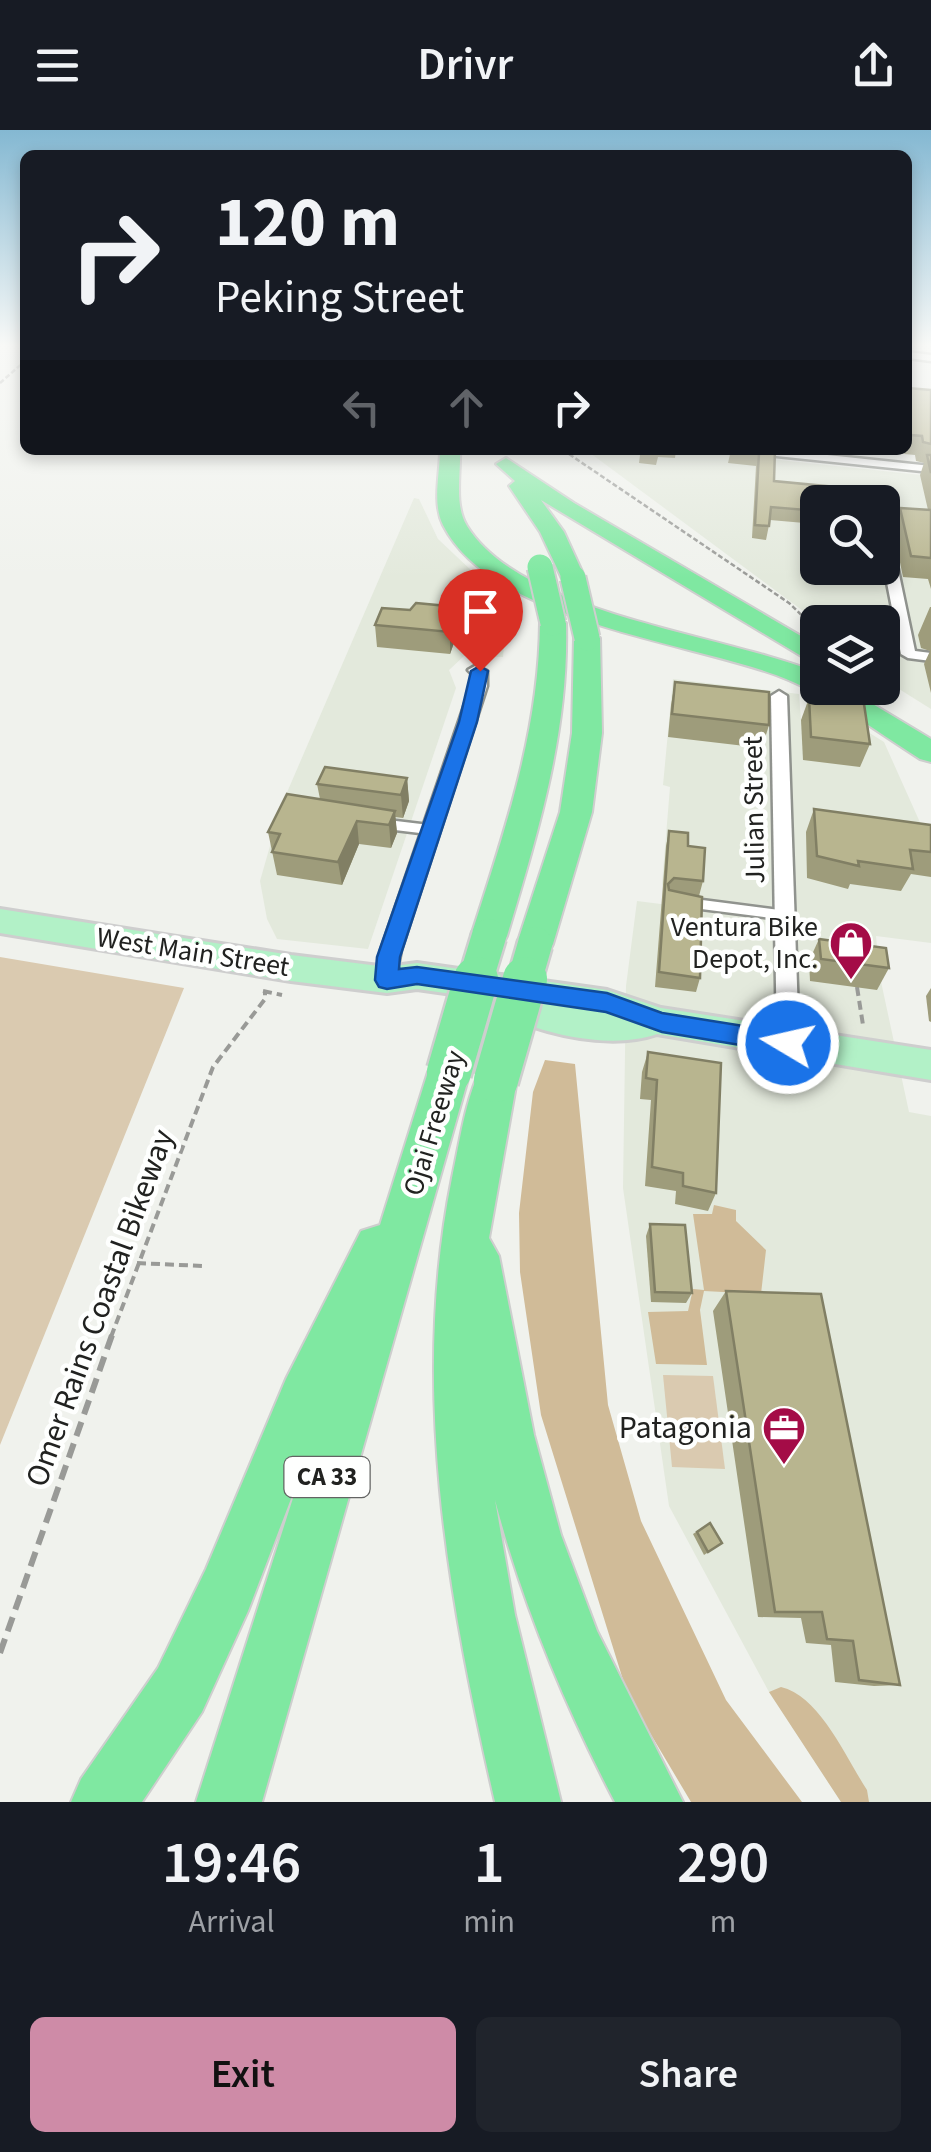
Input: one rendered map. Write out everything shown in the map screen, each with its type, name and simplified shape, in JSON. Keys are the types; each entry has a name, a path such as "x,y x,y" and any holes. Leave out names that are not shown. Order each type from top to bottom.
{"highway":[{"path":"450,455 449,503 456,528 475,554 506,576 581,609 800,675"},
{"path":"495,459 566,508 800,647"},
{"name":"Ojai Freeway","path":"230,1802 545,749 551,712 553,623 530,546 495,459"},
{"name":"Ojai Freeway","path":"495,459 552,532 573,578 587,638 587,733 576,812 477,1156 460,1298 459,1403 472,1538 499,1686 528,1802"},
{"path":"854,705 931,752"},
{"path":"894,705 931,727"},
{"path":"104,1802 180,1690 227,1590 304,1397 425,1151"},
{"path":"468,1219 527,1514 556,1606 604,1719 650,1802"}],"main road":[{"name":"West Main Street","path":"0,921 267,978 387,980 421,998 617,1028 662,1022 931,1065"}],"street":[{"path":"799,455 931,468"},
{"path":"894,585 908,654 931,656"},
{"path":"387,980 388,957 479,686 477,670"},
{"name":"Julian Street","path":"779,696 788,1043"}],"lane":[{"path":"375,822 433,830"},
{"path":"672,901 783,915"}],"path":[{"path":"570,455 800,613"},
{"name":"West Main Street","path":"267,978 282,995"},
{"name":"Omer Rains Coastal Bikeway","path":"0,1653 136,1263 213,1067 266,999 267,978"},
{"path":"856,987 863,1025"},
{"path":"136,1263 202,1266"}],"shaded area":[{"path":"593,455 732,455 931,476 931,709 900,690 900,605 800,605 800,609"},
{"path":"414,498 419,499 438,539 508,605 503,657 464,656 449,670 456,688 368,949 277,939 267,919 260,881 282,804"},
{"path":"673,679 799,694 801,720 860,727 884,742 931,847 931,943 876,936 874,949 909,1112 931,1116 931,1802 841,1802 769,1692 669,1506 623,1188 626,986 637,901 771,918 772,935 794,938 793,913 667,896 662,884 670,787 663,785"},
{"path":"0,957 184,988 0,1445"},
{"path":"545,1060 575,1064 608,1405 641,1521 726,1700 802,1802 691,1802 628,1696 541,1415 520,1272 519,1213 533,1092"},
{"path":"714,1205 736,1210 736,1221 766,1250 761,1294 704,1291 700,1310 707,1365 656,1364 648,1312 688,1311 693,1289 704,1290 693,1214 712,1214"},
{"path":"663,1375 713,1376 725,1469 672,1467"},
{"path":"781,1687 808,1702 820,1715 867,1790 869,1802 841,1802 769,1692"}],"building":[{"path":"912,422 931,422 931,444 923,442 922,436 912,435"},
{"path":"759,455 775,455 774,481 815,485 800,485 800,509 771,507 769,526 755,525"},
{"path":"900,508 931,510 931,558 911,556"},
{"path":"416,603 447,606 448,614 455,614 450,632 375,625 382,608 410,610"},
{"path":"675,682 769,692 769,725 672,714"},
{"path":"809,705 864,705 870,744 811,737"},
{"path":"325,767 407,778 401,795 317,784"},
{"path":"287,794 395,811 389,825 357,821 338,862 272,852 280,834 268,832"},
{"path":"814,809 931,825 931,852 910,850 913,869 858,861 859,866 817,856"},
{"path":"669,831 688,833 688,846 705,848 703,881 674,878 668,884 669,890 702,897 700,978 659,972"},
{"path":"819,939 886,948 889,968 821,959"},
{"path":"648,1052 721,1063 716,1193 683,1186 683,1173 652,1167 657,1080 646,1078"},
{"path":"650,1224 685,1225 692,1293 655,1292"},
{"name":"Patagonia","path":"726,1291 821,1294 900,1685 859,1680 853,1641 827,1639 822,1612 775,1612"},
{"path":"710,1523 722,1543 708,1552 697,1532"}],"place":[{"name":"Ventura Bike Depot, Inc.","path":"851,981"},
{"name":"Patagonia","path":"784,1466"}],"route":[{"path":"480,671 468,722 388,957 387,980 417,976 607,1003 662,1022 788,1043"}]}
